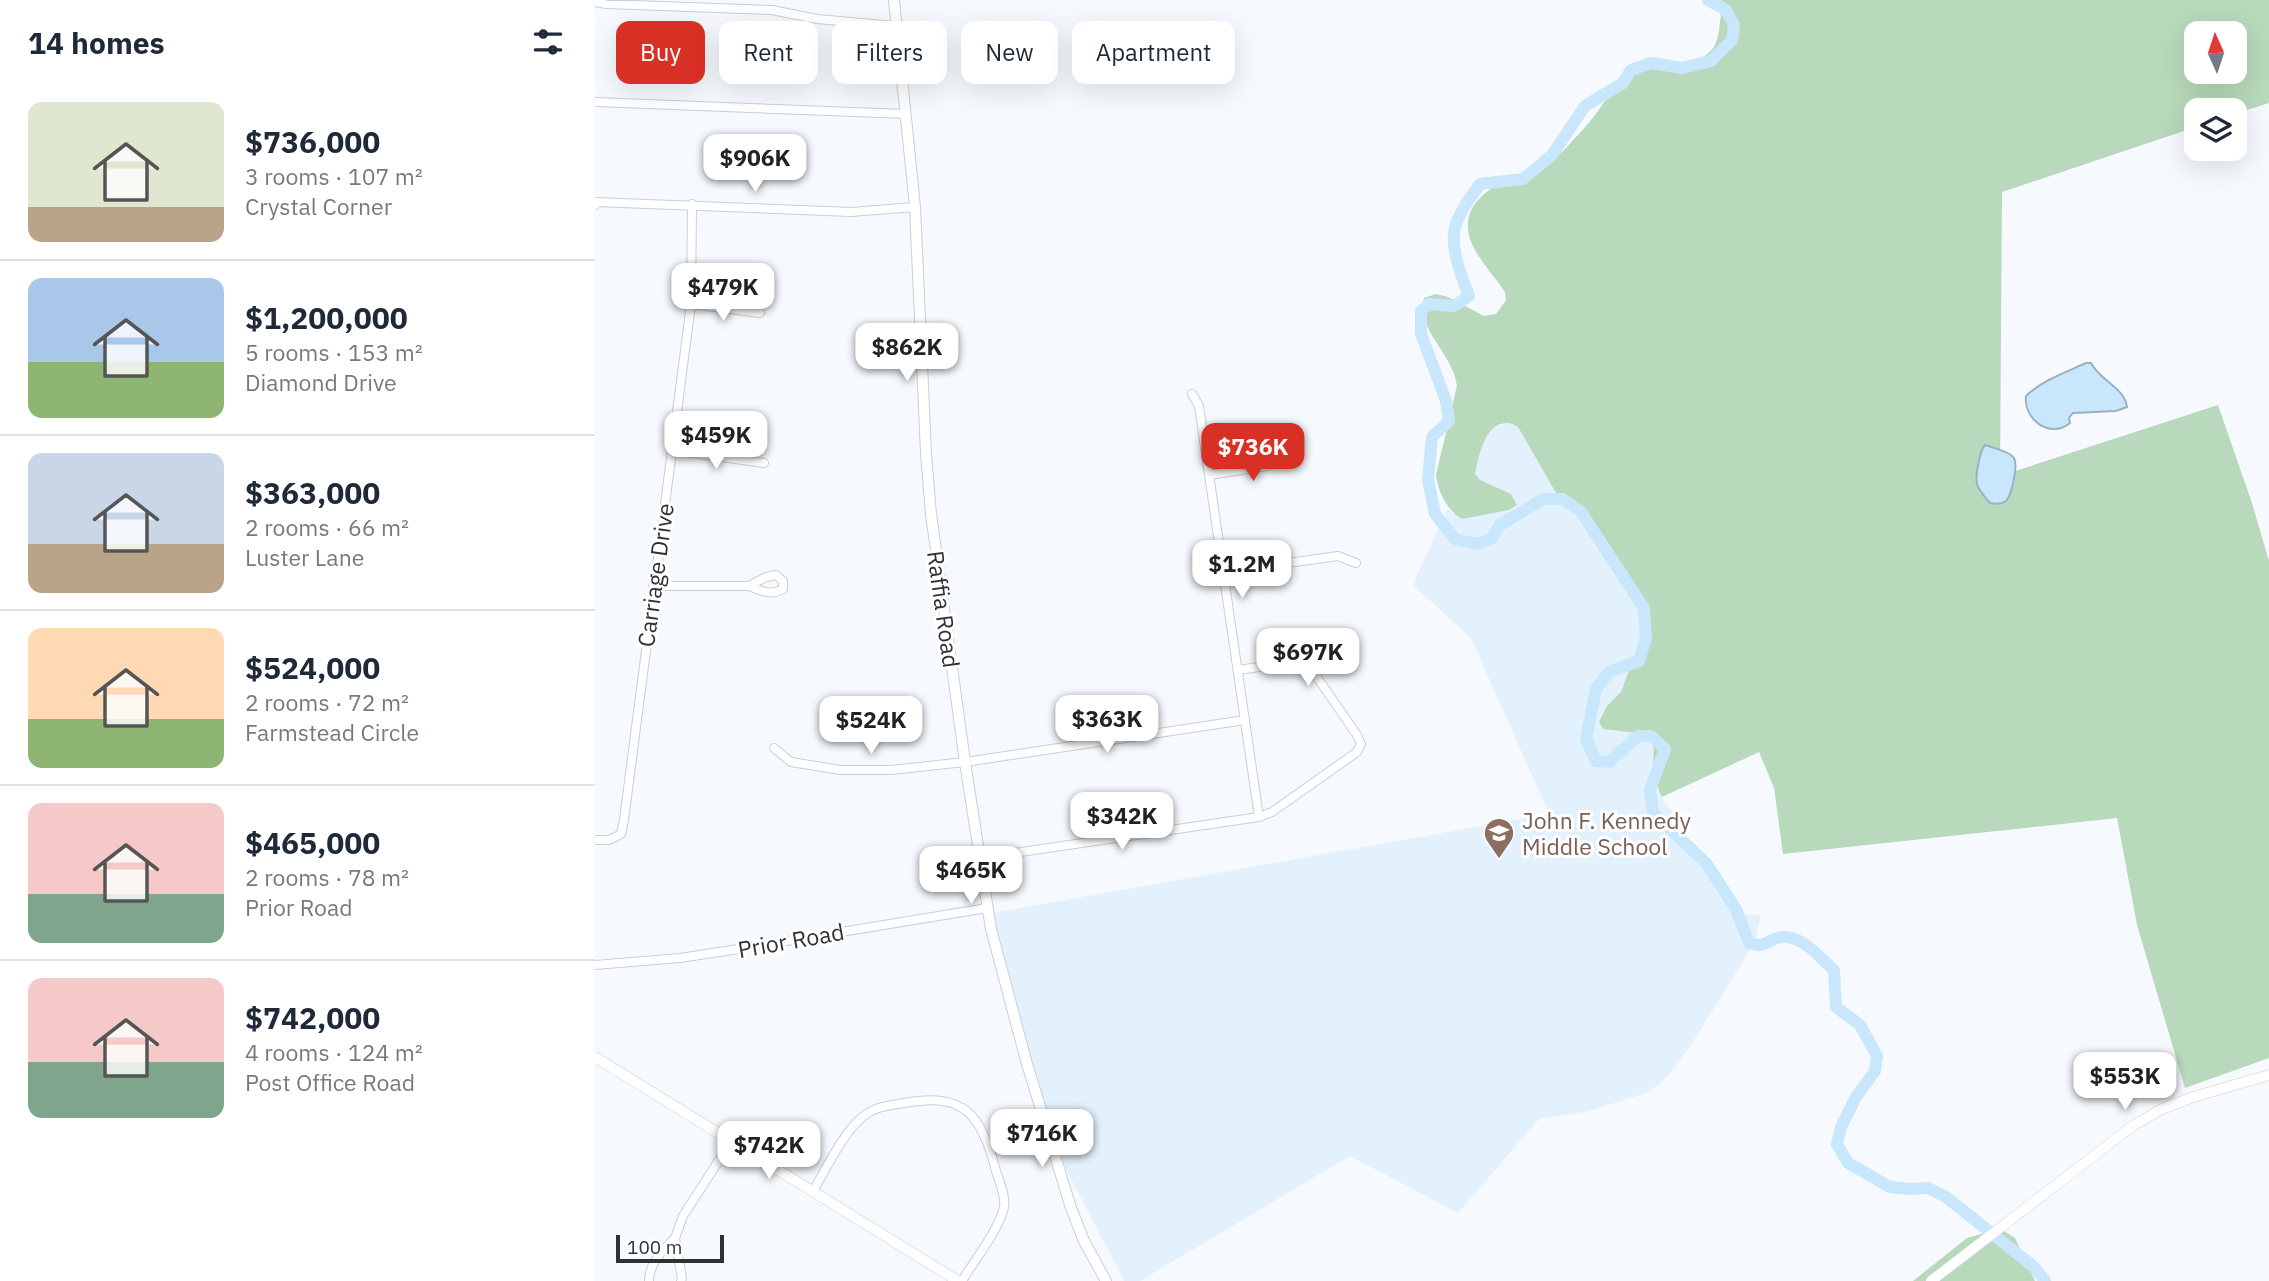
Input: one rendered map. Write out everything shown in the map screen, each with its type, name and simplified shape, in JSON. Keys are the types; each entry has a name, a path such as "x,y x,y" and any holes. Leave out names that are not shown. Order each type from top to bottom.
{"main road":[{"name":"Raffia Road","path":"894,0 896,21"},
{"name":"Raffia Road","path":"904,84 915,207 931,514 987,908 1010,1004 1071,1208 1084,1241 1106,1281"}],"street":[{"path":"771,0 772,10"},
{"path":"595,2 772,10 840,21"},
{"path":"595,102 907,114"},
{"path":"595,203 692,204 851,212 915,207"},
{"name":"Carriage Drive","path":"595,841 609,840 621,834 691,304 692,204"},
{"path":"691,304 760,313"},
{"path":"1192,394 1199,406 1259,817"},
{"path":"672,450 764,463"},
{"path":"1209,475 1267,466 1285,456"},
{"path":"1223,572 1338,556 1356,563"},
{"path":"653,586 749,586"},
{"path":"980,858 1259,817 1272,812 1357,752 1361,744 1357,735 1310,667 1301,661 1238,670"},
{"path":"774,748 791,762 841,770 891,770 965,762 1245,720"},
{"name":"Prior Road","path":"595,965 732,950 987,908"},
{"path":"595,1057 732,1140 813,1191 960,1281 1001,1218 1005,1203 982,1128 970,1114 957,1105 926,1100 870,1111 857,1122 813,1191"},
{"path":"1931,1281 2119,1135 2148,1116 2193,1097 2269,1074"},
{"path":"649,1281 649,1272 660,1253 675,1238 683,1216 732,1140"},
{"path":"675,1238 681,1281"}],"shaded area":[{"name":"John F. Kennedy Middle School","path":"1507,423 1518,427 1559,498 1612,552 1632,582 1650,626 1652,639 1647,650 1634,657 1621,693 1607,706 1599,722 1602,729 1646,734 1654,742 1656,787 1665,803 1679,819 1688,840 1720,879 1736,909 1742,914 1761,915 1754,944 1689,1048 1667,1077 1649,1092 1590,1111 1539,1119 1458,1213 1350,1156 1140,1281 1124,1281 1066,1169 1045,1109 987,914 1549,814 1471,638 1413,585 1448,507 1452,513 1510,494 1475,475 1483,442 1496,426"}],"green space":[{"path":"1722,0 2269,0 2269,103 2247,110 2247,98 2184,98 2184,131 2002,192 2000,476 2218,405 2269,561 2269,1058 2185,1088 2137,925 2117,818 1783,854 1774,788 1759,752 1662,797 1653,763 1654,741 1646,734 1603,729 1599,722 1607,706 1621,692 1634,657 1647,650 1652,639 1650,626 1632,582 1612,552 1592,535 1590,528 1559,498 1518,427 1511,424 1499,425 1488,435 1475,474 1480,480 1511,494 1517,505 1509,510 1462,519 1444,500 1436,475 1457,386 1449,363 1429,331 1423,309 1424,298 1436,294 1448,297 1484,316 1496,314 1506,300 1505,292 1483,262 1468,232 1468,220 1476,202 1493,188 1551,161 1589,123 1615,86 1630,74 1685,64 1710,52 1718,37"},
{"path":"2004,1231 2015,1238 2035,1281 1913,1281 1967,1238"}],"water":[{"path":"2091,363 2122,394 2127,407 2116,411 2073,413 2069,418 2070,423 2062,428 2046,428 2033,419 2026,404 2026,396 2047,381"},
{"path":"1985,445 2014,458 2012,487 2008,498 2002,503 1990,503 1977,484 1978,463"}],"waterway":[{"path":"1708,0 1726,10 1734,25 1732,40 1711,61 1682,68 1651,63 1631,70 1623,83 1585,106 1552,155 1523,179 1480,184 1460,214 1454,233 1455,249 1469,296 1454,306 1429,304 1421,311 1421,334 1446,401 1449,421 1432,437 1428,479 1435,514 1455,539 1477,544 1491,539 1500,525 1543,499 1563,499 1581,512 1644,608 1646,638 1639,661 1609,672 1596,689 1586,739 1596,761 1609,762 1638,736 1651,736 1665,749 1650,790 1653,813 1706,863 1736,909 1749,943 1764,944 1789,937 1810,948 1834,970 1836,1007 1860,1025 1877,1056 1875,1071 1856,1097 1841,1127 1837,1144 1848,1163 1890,1187 1928,1188 1946,1197 2034,1267 2045,1281"}],"place":[{"name":"John F. Kennedy Middle School","path":"1499,860"}]}
